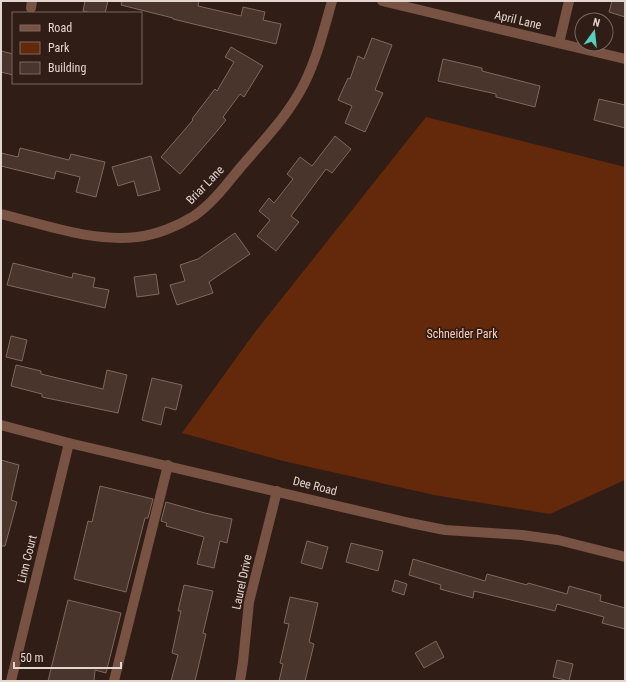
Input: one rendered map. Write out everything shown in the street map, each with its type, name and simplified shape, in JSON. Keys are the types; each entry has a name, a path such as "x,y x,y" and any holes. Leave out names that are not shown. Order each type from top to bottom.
{"street":[{"name":"Briar Lane","path":"1,214 84,235 114,238 139,237 162,231 180,224 194,216 210,203 283,118 294,101 304,84 313,62 332,1"},
{"name":"April Lane","path":"382,1 625,59"},
{"path":"559,43 569,1"},
{"name":"Dee Road","path":"1,425 69,443 445,530 522,534 558,540 625,557"},
{"name":"Linn Court","path":"10,681 69,443"},
{"path":"114,681 168,465"},
{"name":"Laurel Drive","path":"240,681 249,602 277,491"}],"green space":[{"name":"Schneider Park","path":"426,117 625,167 625,480 550,514 434,495 283,461 182,433 255,332"}],"building":[{"path":"85,1 108,1 105,12 83,11"},
{"path":"122,1 199,1 198,6 241,16 243,7 265,12 263,20 281,24 276,44 121,5"},
{"path":"612,1 625,1 625,17 614,14 614,12 609,12"},
{"path":"372,38 392,45 375,90 383,93 365,132 345,123 352,106 338,100 348,78 350,79 358,56 364,59"},
{"path":"231,47 263,66 244,97 240,94 223,117 226,120 180,174 161,157 193,120 192,119 215,89 217,91 234,62 225,57"},
{"path":"1,51 12,54 12,75 1,72"},
{"path":"443,59 482,68 482,71 540,86 535,107 496,97 496,94 438,81"},
{"path":"599,99 625,105 625,128 594,120"},
{"path":"335,136 351,149 332,173 326,169 291,216 299,222 276,251 257,236 270,220 259,211 269,198 274,203 293,179 287,174 300,157 312,166"},
{"path":"20,148 69,160 71,154 105,162 96,197 76,192 80,177 56,171 54,179 1,166 1,153 18,157"},
{"path":"151,156 160,190 138,196 134,181 118,186 112,167"},
{"path":"235,233 250,254 209,282 213,293 177,305 170,285 185,281 180,265 198,259"},
{"path":"13,263 72,278 73,273 95,278 93,287 109,290 105,308 7,285"},
{"path":"156,274 159,294 137,297 134,277"},
{"path":"11,336 27,340 22,361 6,357"},
{"path":"16,365 41,371 41,374 103,389 107,370 127,375 118,413 42,397 42,394 11,386"},
{"path":"152,378 182,385 176,410 165,407 161,425 142,420"},
{"path":"1,460 19,465 11,500 17,502 5,546 1,546"},
{"path":"100,486 153,499 148,518 145,518 126,592 74,579 88,521 92,522"},
{"path":"166,502 232,519 227,543 220,541 214,568 197,564 204,537 166,526 167,523 161,521"},
{"path":"307,541 328,547 322,569 301,563"},
{"path":"351,543 383,551 378,571 346,562"},
{"path":"413,559 485,581 487,574 527,585 528,583 567,594 569,586 601,595 600,601 625,608 625,629 602,623 604,617 557,604 555,611 474,591 473,598 440,589 441,585 409,575"},
{"path":"395,580 407,584 404,595 392,591"},
{"path":"184,585 213,591 203,633 206,634 195,681 171,681 178,655 172,653 181,611 178,611"},
{"path":"290,597 318,603 309,642 314,644 305,681 279,681 283,664 280,663 289,624 284,623"},
{"path":"68,600 121,613 106,673 95,670 94,681 48,681"},
{"path":"436,641 444,657 424,668 415,653"},
{"path":"557,660 573,664 569,681 553,677"}]}
